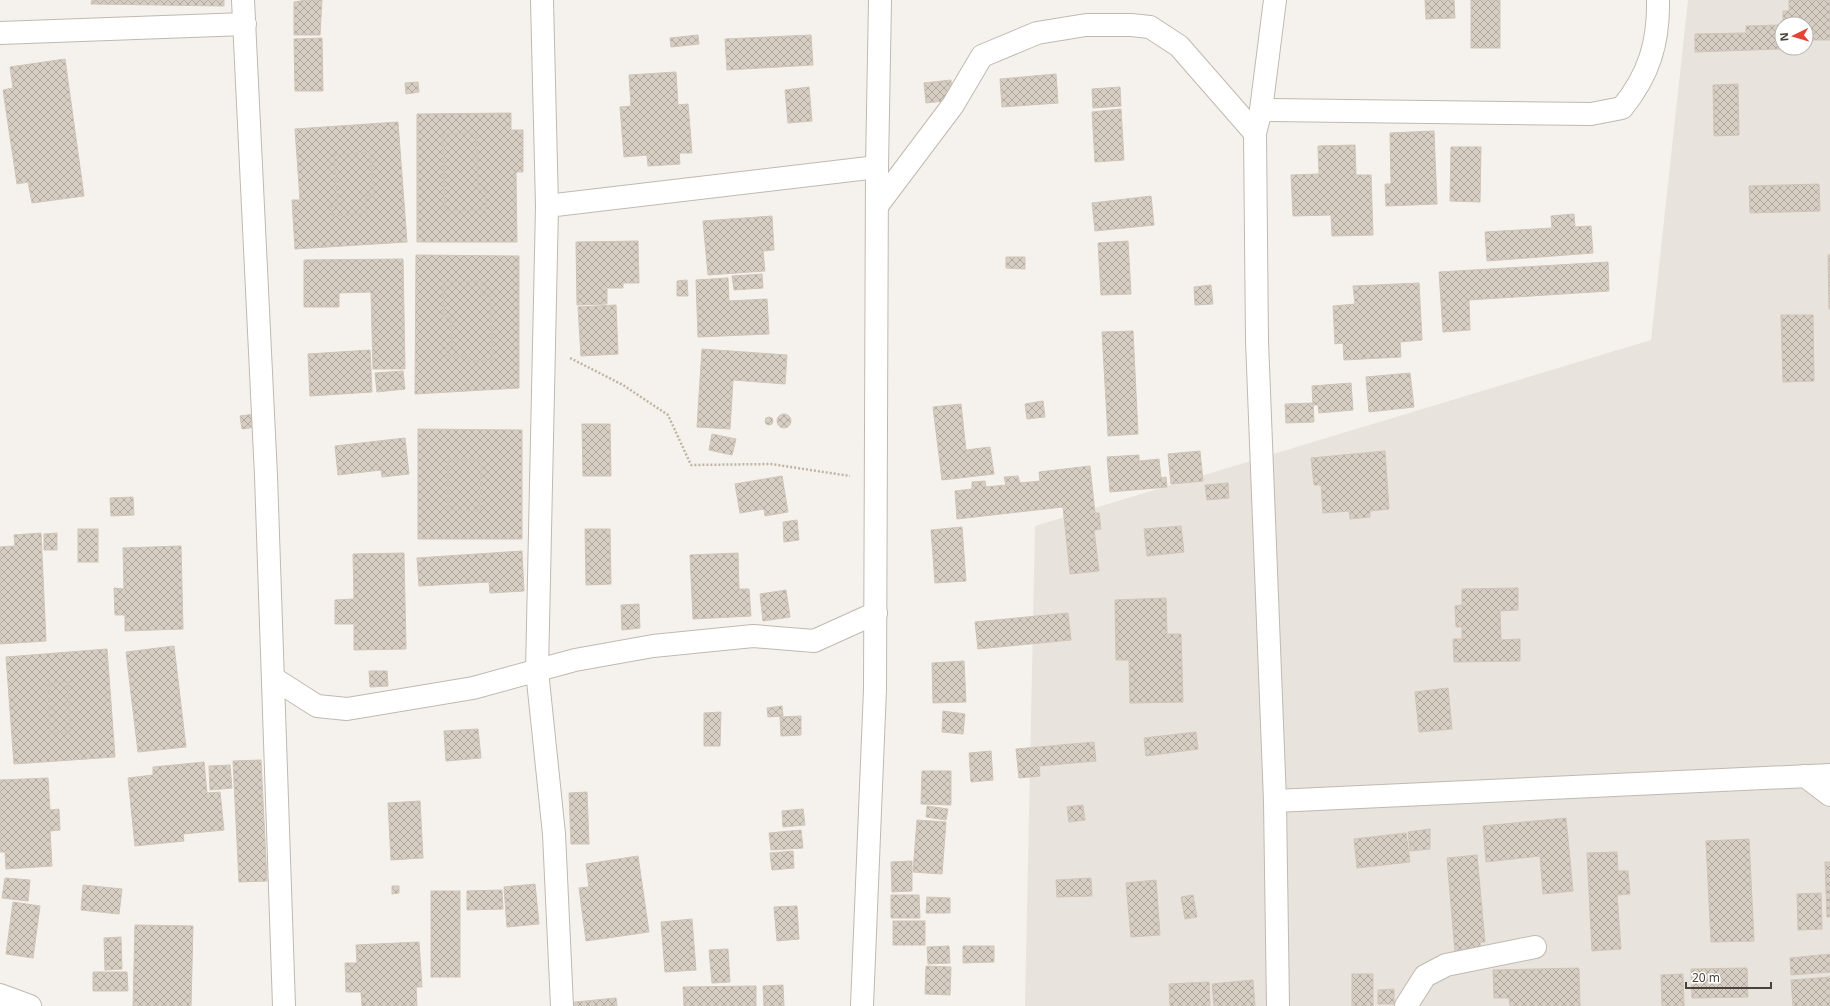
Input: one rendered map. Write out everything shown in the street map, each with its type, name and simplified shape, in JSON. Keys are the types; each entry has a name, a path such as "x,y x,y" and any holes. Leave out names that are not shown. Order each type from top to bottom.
{"street":[{"path":"244,0 266,461 284,1006"},
{"path":"542,0 547,206 537,671 554,834 562,1006"},
{"path":"862,1006 875,689 876,167 880,0"},
{"path":"1275,0 1261,110 1255,132 1258,341 1276,801 1278,1006"},
{"path":"1261,110 1591,114 1622,108 1636,91 1646,71 1659,24 1658,0"},
{"path":"0,33 245,24"},
{"path":"877,206 953,105 982,56 1036,33 1086,25 1131,24 1150,27 1179,46 1255,132"},
{"path":"547,206 876,167"},
{"path":"273,678 317,706 347,710 473,688 575,660 653,646 753,636 814,641 876,613"},
{"path":"1276,801 1830,775"},
{"path":"1805,776 1830,795"},
{"path":"1406,1006 1425,976 1446,965 1535,947"},
{"path":"0,995 30,1006"}],"path":[{"path":"543,346 624,385 668,415 691,465 771,464 876,480"}],"shaded area":[{"path":"1688,0 1830,0 1830,1006 1025,1006 1035,526 1651,340"}],"building":[{"path":"92,0 224,0 224,6 91,4"},
{"path":"322,0 320,35 294,35 294,2"},
{"path":"1425,0 1454,0 1455,18 1426,19"},
{"path":"1471,0 1500,0 1500,48 1471,48"},
{"path":"1789,0 1830,0 1830,40 1814,40 1814,16 1783,16 1783,11 1789,11"},
{"path":"1774,25 1774,49 1695,52 1695,34 1746,33 1746,26"},
{"path":"698,35 699,44 671,47 670,38"},
{"path":"811,35 813,65 727,70 725,39"},
{"path":"322,38 323,91 295,91 294,39"},
{"path":"65,59 84,196 32,203 28,182 17,184 3,90 13,88 10,67"},
{"path":"676,72 678,105 688,104 692,153 679,153 680,164 648,166 647,155 624,157 620,107 631,106 629,75"},
{"path":"1056,74 1058,103 1002,107 1000,79"},
{"path":"951,80 953,100 926,103 924,83"},
{"path":"418,82 419,92 406,94 405,83"},
{"path":"1738,84 1739,135 1714,136 1713,85"},
{"path":"809,87 812,121 788,123 785,90"},
{"path":"1120,87 1121,106 1093,108 1092,89"},
{"path":"1121,109 1124,160 1095,162 1092,112"},
{"path":"511,113 511,130 523,130 523,172 516,172 517,242 417,242 417,114","holes":["476,133 478,190 485,190 486,210 445,211 443,134"]},
{"path":"398,122 407,242 295,249 292,200 300,200 295,129","holes":["370,152 374,195 365,196 366,213 332,216 331,206 338,206 334,155"]},
{"path":"1434,131 1437,204 1386,206 1385,184 1391,184 1390,133"},
{"path":"476,133 478,190 485,190 486,210 445,211 443,134"},
{"path":"1355,145 1356,175 1371,175 1373,235 1332,236 1331,215 1293,216 1291,175 1319,174 1318,146"},
{"path":"1451,147 1481,147 1480,202 1450,201"},
{"path":"370,152 374,195 365,196 366,213 332,216 331,206 338,206 334,155"},
{"path":"1819,184 1820,211 1750,213 1749,186"},
{"path":"1151,196 1154,225 1095,231 1092,203"},
{"path":"1574,214 1575,227 1591,226 1593,253 1487,261 1485,232 1552,228 1551,216"},
{"path":"772,216 774,250 763,251 765,271 708,275 703,221"},
{"path":"638,241 639,283 623,283 623,288 607,288 607,304 577,305 576,242"},
{"path":"1128,241 1131,294 1101,295 1098,243"},
{"path":"416,255 519,256 519,388 415,394","holes":["481,281 481,295 490,294 493,360 468,361 468,356 447,356 446,346 452,345 451,317 444,317 443,282"]},
{"path":"1828,255 1830,255 1830,309 1829,309"},
{"path":"1006,257 1025,257 1025,269 1006,268"},
{"path":"403,259 405,369 373,369 371,292 339,293 339,307 304,307 304,260"},
{"path":"1608,262 1609,291 1469,300 1470,330 1443,332 1439,272"},
{"path":"762,274 763,288 734,290 732,276"},
{"path":"728,278 729,301 767,299 769,334 698,337 696,280"},
{"path":"687,280 688,296 677,296 677,281"},
{"path":"481,281 481,295 490,294 493,360 468,361 468,356 447,356 446,346 452,345 451,317 444,317 443,282"},
{"path":"1419,283 1422,340 1400,342 1401,357 1344,360 1343,343 1335,344 1333,306 1355,304 1353,286"},
{"path":"1211,285 1213,304 1195,305 1194,287"},
{"path":"616,305 618,354 581,356 578,307"},
{"path":"1781,315 1813,315 1814,381 1783,382"},
{"path":"1133,331 1138,434 1108,436 1102,332"},
{"path":"702,349 787,355 785,384 733,380 730,429 697,427"},
{"path":"370,350 372,392 310,396 308,354"},
{"path":"403,371 405,389 377,392 375,373"},
{"path":"1410,373 1414,407 1369,412 1366,377"},
{"path":"1351,383 1353,410 1319,413 1318,405 1313,405 1312,386"},
{"path":"1043,401 1045,417 1027,419 1025,404"},
{"path":"1313,403 1314,422 1286,423 1285,404"},
{"path":"961,404 966,450 990,447 994,474 942,480 933,407"},
{"path":"255,414 257,427 242,429 240,416"},
{"path":"784,414 789,416 791,421 789,426 784,428 779,426 777,421 779,416"},
{"path":"767,417 771,417 773,421 771,425 767,425 765,423 765,419"},
{"path":"582,424 610,424 611,476 583,476"},
{"path":"418,429 522,430 522,539 418,539","holes":["448,460 481,460 480,511 448,510"]},
{"path":"712,434 736,439 732,455 709,450"},
{"path":"405,438 409,474 382,477 381,470 338,475 335,446"},
{"path":"1200,451 1203,481 1171,484 1168,454"},
{"path":"1385,451 1389,509 1370,511 1370,517 1350,519 1349,511 1323,513 1321,485 1314,485 1311,458"},
{"path":"1139,455 1139,461 1159,459 1161,478 1166,477 1167,487 1110,492 1107,457"},
{"path":"448,460 481,460 480,511 448,510"},
{"path":"1090,466 1095,513 1099,513 1101,529 1094,530 1099,571 1070,574 1063,507 957,519 955,491 972,489 972,482 985,481 986,487 1006,485 1004,477 1018,476 1020,483 1040,481 1039,472"},
{"path":"782,476 788,512 765,516 764,509 740,513 735,484"},
{"path":"1228,483 1229,498 1207,500 1205,485"},
{"path":"133,497 134,515 111,516 110,498"},
{"path":"797,520 799,540 784,542 783,522"},
{"path":"1181,526 1184,552 1147,556 1144,529"},
{"path":"962,527 966,581 935,583 931,530"},
{"path":"78,529 98,529 98,562 78,562"},
{"path":"585,529 610,529 611,584 586,585"},
{"path":"41,533 46,641 0,644 0,547 15,546 14,535"},
{"path":"57,533 57,550 44,550 44,534"},
{"path":"181,546 183,629 125,631 125,615 115,615 114,588 124,589 123,548"},
{"path":"522,551 524,591 490,593 489,582 419,586 417,558"},
{"path":"404,553 406,649 354,650 354,624 335,624 335,600 354,599 353,554"},
{"path":"738,553 739,589 749,589 751,616 693,619 690,555"},
{"path":"1518,588 1518,610 1500,611 1501,640 1520,639 1520,661 1454,662 1453,639 1462,639 1462,627 1456,627 1455,606 1462,605 1462,589"},
{"path":"786,590 790,617 763,621 760,594"},
{"path":"1166,598 1167,634 1181,634 1183,702 1130,703 1129,660 1116,660 1115,600"},
{"path":"639,604 640,628 622,630 621,605"},
{"path":"1068,613 1071,640 978,649 975,622"},
{"path":"174,646 186,747 138,752 126,652"},
{"path":"107,649 115,757 14,764 6,657","holes":["68,682 70,732 50,733 48,683"]},
{"path":"964,661 966,702 933,703 932,663"},
{"path":"369,671 387,671 388,686 370,687"},
{"path":"68,682 70,732 50,733 48,683"},
{"path":"1448,688 1452,729 1419,732 1415,692"},
{"path":"782,706 783,716 768,717 767,708"},
{"path":"943,711 965,714 963,734 942,732"},
{"path":"721,712 720,746 704,746 704,713"},
{"path":"801,716 801,735 781,736 780,717"},
{"path":"478,729 481,758 446,761 444,731"},
{"path":"1196,732 1198,749 1146,756 1144,738"},
{"path":"1094,742 1096,761 1039,766 1040,776 1019,778 1016,749"},
{"path":"991,751 993,780 971,782 969,753"},
{"path":"261,760 267,881 239,882 233,761"},
{"path":"204,762 207,793 220,792 224,830 183,834 184,841 135,846 128,778 153,775 153,767"},
{"path":"230,765 232,788 210,790 209,766"},
{"path":"922,771 951,771 951,805 921,804"},
{"path":"48,778 50,810 59,809 60,830 50,831 52,866 6,869 5,852 0,852 0,780"},
{"path":"587,792 589,844 571,844 569,793"},
{"path":"420,801 423,858 391,860 388,803"},
{"path":"1083,805 1085,820 1069,822 1067,807"},
{"path":"927,806 948,809 946,820 926,817"},
{"path":"803,809 805,825 783,827 782,811"},
{"path":"1566,818 1573,891 1543,894 1540,856 1486,862 1483,826"},
{"path":"917,820 946,822 942,874 913,872"},
{"path":"1430,829 1430,849 1410,851 1408,832"},
{"path":"801,830 803,848 771,850 769,833"},
{"path":"1406,833 1410,862 1357,868 1354,839"},
{"path":"1749,839 1754,941 1711,942 1706,841"},
{"path":"793,851 794,868 772,870 770,853"},
{"path":"1617,852 1618,871 1628,871 1630,894 1617,895 1621,949 1592,951 1587,853"},
{"path":"1477,855 1485,942 1480,942 1481,950 1455,952 1447,858"},
{"path":"638,856 649,932 586,941 579,888 589,887 586,864"},
{"path":"912,861 912,891 892,892 891,862"},
{"path":"1825,862 1830,862 1830,917 1827,917"},
{"path":"5,878 30,880 28,901 2,898"},
{"path":"1091,878 1092,896 1057,897 1056,880"},
{"path":"1156,880 1160,935 1131,937 1126,883"},
{"path":"535,884 539,924 507,927 504,887"},
{"path":"83,885 122,889 119,914 81,910"},
{"path":"392,886 399,886 399,893 392,894"},
{"path":"502,890 503,909 467,910 467,891"},
{"path":"431,891 460,891 460,977 431,977"},
{"path":"1821,893 1822,929 1798,930 1797,894"},
{"path":"891,895 919,895 920,918 891,918"},
{"path":"1193,895 1197,917 1185,919 1181,897"},
{"path":"927,897 950,898 950,913 926,913"},
{"path":"13,902 40,906 33,958 6,954"},
{"path":"797,906 799,939 777,941 774,907"},
{"path":"692,919 696,970 665,972 661,922"},
{"path":"893,921 925,921 925,945 893,945"},
{"path":"135,925 193,926 191,1006 133,1006"},
{"path":"121,937 122,969 105,970 104,938"},
{"path":"419,942 422,987 416,987 417,1006 362,1006 361,992 346,992 345,963 357,963 356,945"},
{"path":"949,946 950,963 928,964 927,947"},
{"path":"963,946 994,946 994,962 963,963"},
{"path":"728,949 730,982 712,983 709,950"},
{"path":"1830,954 1830,972 1791,975 1790,958"},
{"path":"926,966 951,967 950,995 925,994"},
{"path":"1579,968 1580,1006 1510,1006 1509,998 1494,998 1493,970"},
{"path":"1747,968 1748,997 1692,998 1691,969"},
{"path":"93,972 127,972 128,991 93,991"},
{"path":"1352,974 1373,974 1373,1006 1352,1006"},
{"path":"1683,974 1684,1006 1662,1006 1661,975"},
{"path":"1830,977 1830,1006 1793,1006 1791,980"},
{"path":"1253,980 1255,1006 1214,1006 1212,984"},
{"path":"1209,982 1210,1006 1170,1006 1169,984"},
{"path":"783,985 784,1006 764,1006 763,986"},
{"path":"756,986 756,1006 684,1006 683,987"},
{"path":"1394,989 1394,1004 1378,1004 1378,990"},
{"path":"616,998 617,1006 565,1006 565,1003"}]}
